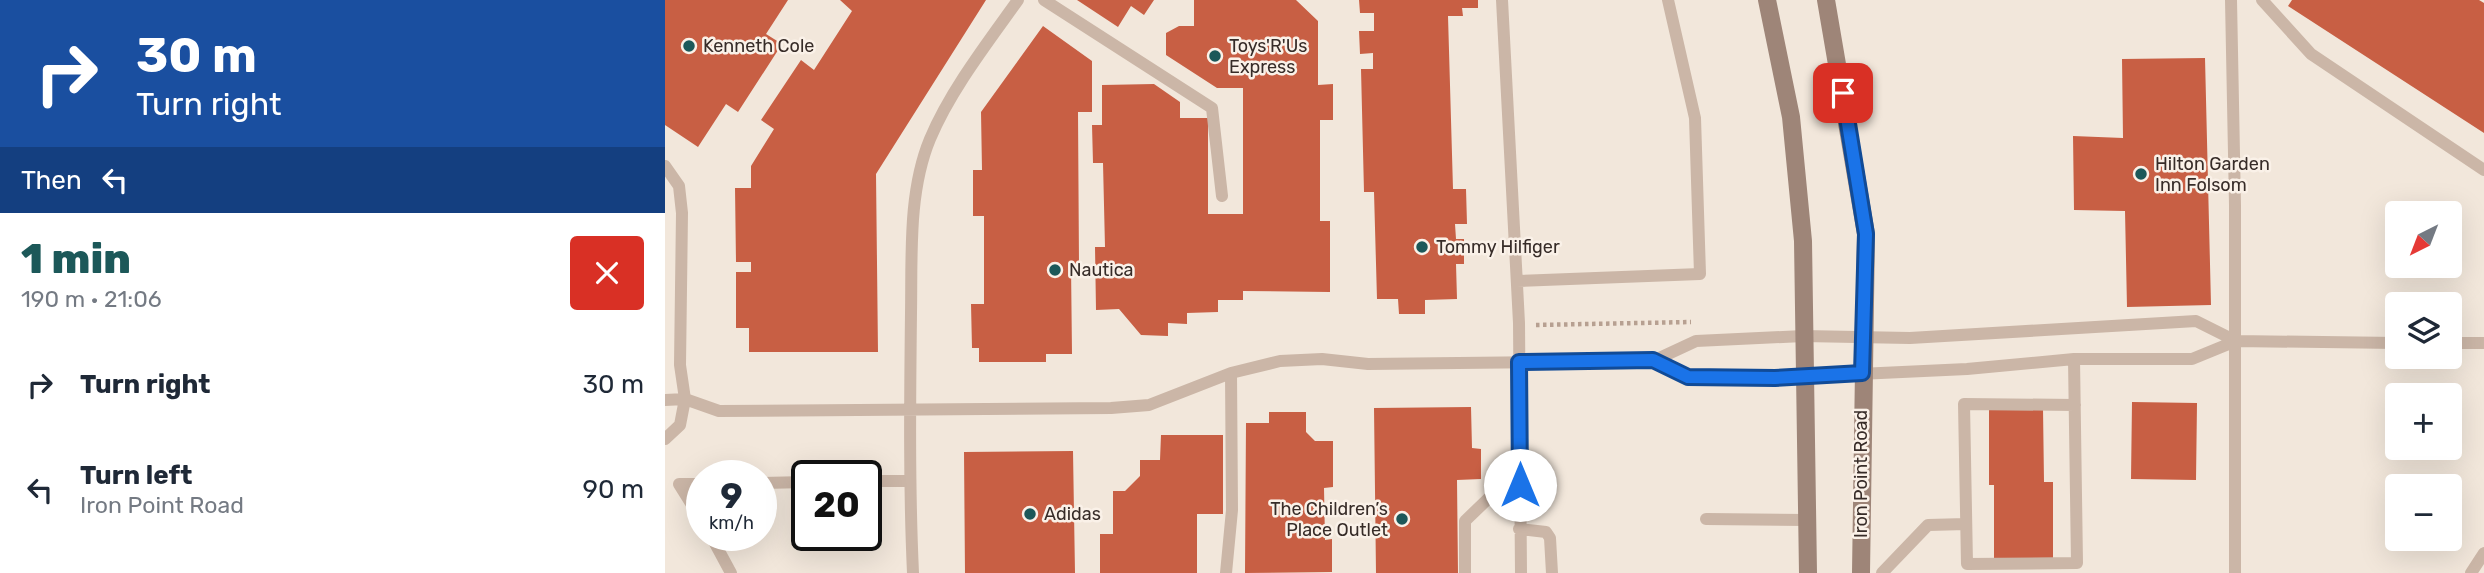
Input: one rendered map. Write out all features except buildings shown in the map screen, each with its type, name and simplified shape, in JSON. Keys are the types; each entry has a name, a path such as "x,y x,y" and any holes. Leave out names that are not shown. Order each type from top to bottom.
{"main road":[{"path":"1767,0 1791,117 1803,241 1808,573"},
{"name":"Iron Point Road","path":"1826,0 1866,234 1861,573"}],"lane":[{"path":"913,573 909,409 914,215 919,177 930,139 968,72 1018,0"},
{"path":"1044,0 1213,108 1222,196"},
{"path":"1502,0 1519,323 1521,573"},
{"path":"1517,281 1700,274 1695,118 1668,0"},
{"path":"2231,0 2236,341 2235,573"},
{"path":"2262,0 2311,54 2484,170"},
{"path":"665,166 679,186 682,213 680,365 685,399 680,425 665,439"},
{"path":"665,400 685,399 719,411 1149,405 1231,373 1280,361 1322,359 1368,364 1653,360 1696,341 1803,336 1910,338 2196,321 2236,341"},
{"path":"1653,360 1688,377 1805,376 1967,369 2074,359 2192,359 2236,341 2385,343"},
{"path":"2462,343 2484,343"},
{"path":"2074,359 2075,405 2077,563 1966,564 1964,404 2075,405"},
{"path":"1226,573 1232,509 1231,373"},
{"path":"882,481 910,481"},
{"path":"686,484 679,484 686,495"},
{"path":"1465,573 1465,521 1494,493 1520,485"},
{"path":"1706,519 1807,520"},
{"path":"1882,573 1927,524 1966,523"},
{"path":"1519,529 1546,532 1550,538 1552,573"},
{"path":"719,551 731,573"},
{"path":"2471,573 2484,553"}],"path":[{"path":"1519,323 1553,327 1700,321"}],"place":[{"name":"Kenneth Cole","path":"689,46"},
{"name":"Toys'R'Us Express","path":"1215,56"},
{"name":"Hilton Garden Inn Folsom","path":"2141,174"},
{"name":"Tommy Hilfiger","path":"1422,247"},
{"name":"Nautica","path":"1055,270"},
{"name":"Adidas","path":"1030,514"},
{"name":"The Children’s Place Outlet","path":"1402,519"}],"route":[{"path":"1520,485 1519,362 1653,360 1688,377 1775,378 1862,373 1866,234 1843,93"}]}
